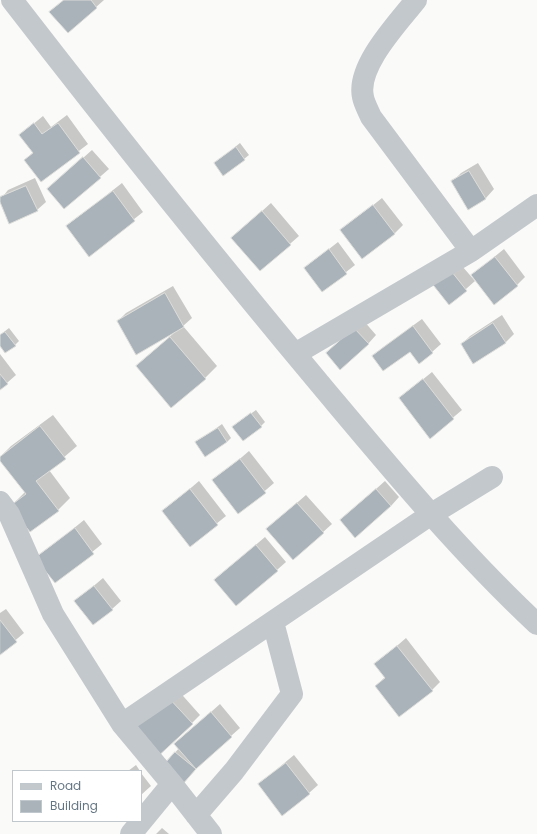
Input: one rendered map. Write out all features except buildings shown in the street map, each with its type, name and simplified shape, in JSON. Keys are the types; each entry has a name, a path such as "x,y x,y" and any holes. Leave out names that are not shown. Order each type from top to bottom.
{"street":[{"path":"12,0 127,149 295,354 430,515 537,624"},
{"path":"416,0 378,48 365,74 362,96 371,117 471,251"},
{"path":"295,354 471,251 537,205"},
{"path":"122,724 430,515 492,477"},
{"path":"0,502 9,514 53,614 122,724 211,834"},
{"path":"196,814 234,771 292,694 273,622"},
{"path":"142,820 172,784"},
{"path":"130,834 140,822"}]}
